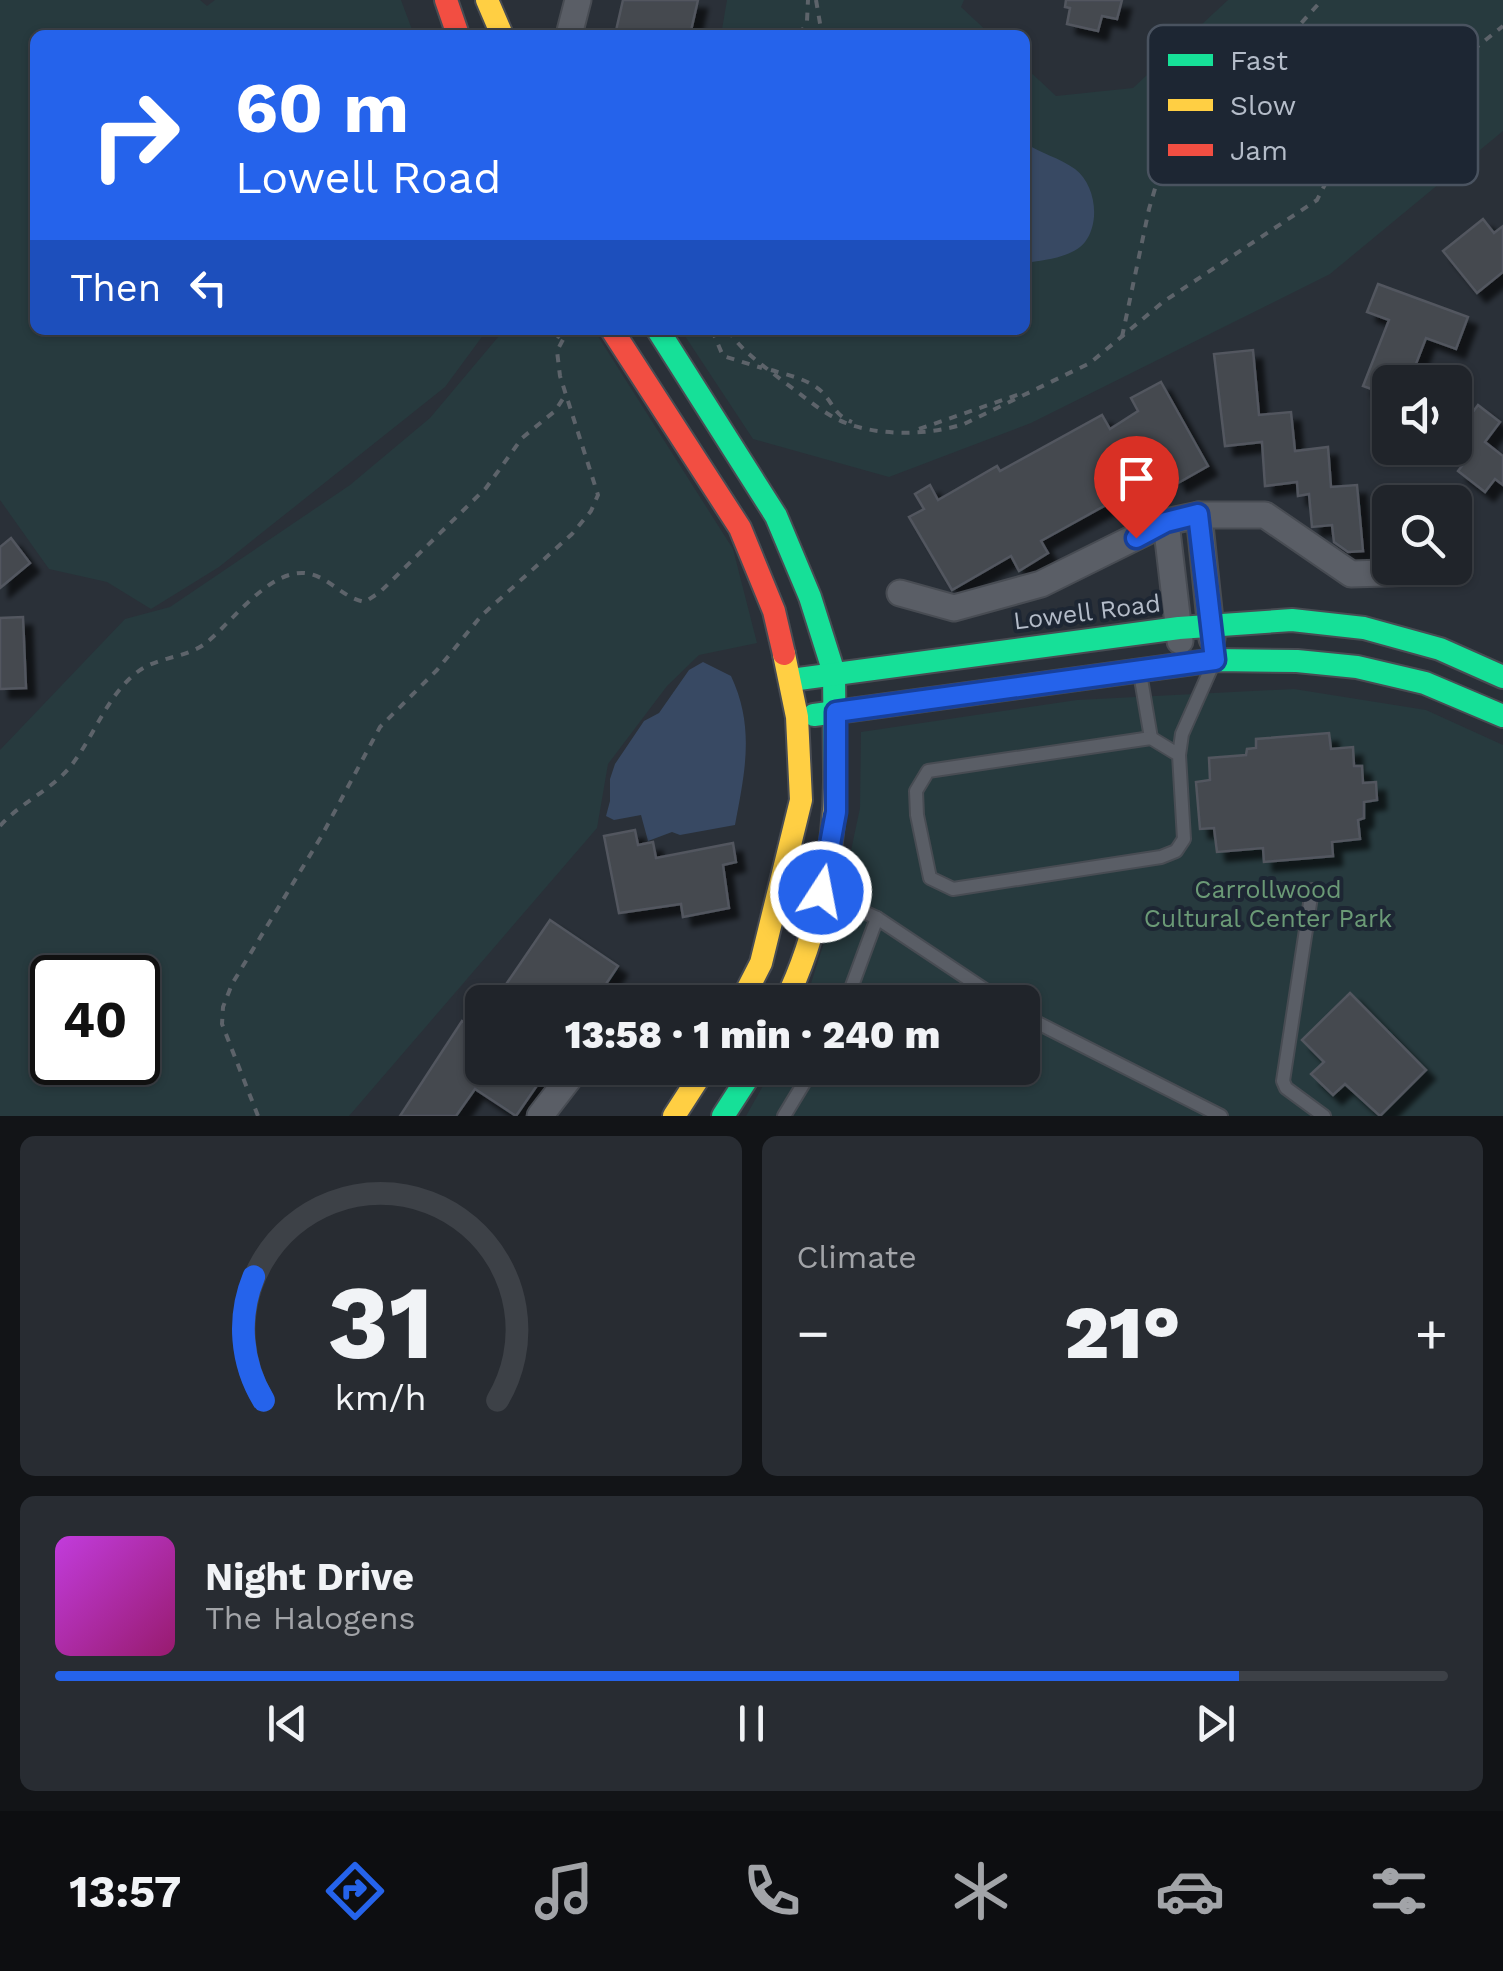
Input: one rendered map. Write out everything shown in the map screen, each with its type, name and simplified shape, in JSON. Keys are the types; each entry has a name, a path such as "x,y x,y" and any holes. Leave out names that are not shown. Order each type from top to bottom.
{"street":[{"path":"446,0 456,30"},
{"path":"487,0 500,30"},
{"path":"570,30 578,0"},
{"path":"615,335 740,528 774,611 791,680 801,800 761,963 750,985"},
{"path":"661,335 776,516 810,597 834,673 836,812 821,892 793,985"},
{"path":"1198,514 1215,660"},
{"path":"900,593 954,608 1040,584 1166,522 1198,514 1266,514 1351,574 1372,573"},
{"path":"1166,522 1183,664"},
{"name":"Lowell Road","path":"791,680 1179,628 1292,620 1364,628 1440,649 1503,677"},
{"path":"797,718 1215,660 1297,661 1358,667 1426,682 1500,713"},
{"path":"540,1116 564,1085"},
{"path":"674,1116 695,1085"},
{"path":"723,1116 743,1085"}],"lane":[{"path":"1179,755 1151,738 928,771 916,792 930,878 953,888 1176,852 1184,839 1179,755 1182,734 1215,660"},
{"path":"1140,670 1151,738"},
{"path":"1312,890 1284,1082 1286,1088 1324,1116"},
{"path":"821,892 877,918 978,985"},
{"path":"852,985 877,918"},
{"path":"1040,1024 1221,1116"},
{"path":"784,1116 803,1085"}],"path":[{"path":"802,30 808,0"},
{"path":"816,0 821,30"},
{"path":"1299,25 1322,0"},
{"path":"1478,46 1503,26"},
{"path":"714,335 724,356 800,379 822,391 837,416 882,434 925,428 1054,382 1104,354 1124,336 1156,185"},
{"path":"731,335 754,360 836,419 854,426 892,430 944,430 1090,364 1163,302 1317,200 1325,185"},
{"path":"557,338 560,335"},
{"path":"258,1116 222,1024 223,1007 232,984 320,837 380,726 437,670 482,616 550,558 590,511 598,495 557,352 564,335"},
{"path":"0,826 24,802 60,779 123,685 138,670 157,659 202,646 280,578 302,573 321,578 351,600 365,602 380,592 486,488 522,438 555,411 566,394"}],"green space":[{"path":"0,0 200,0 207,6 215,0 401,0 412,30 30,30 30,335 483,335 445,387 219,567 151,609 107,582 49,569 0,500"},
{"path":"727,0 964,0 961,7 986,30 722,30"},
{"path":"1228,0 1503,0 1503,131 1478,152 1478,25 1201,25"},
{"path":"1030,72 1056,96 1133,88 1148,74 1148,185 1438,185 1330,274 1031,423 889,477 753,439 684,335 1030,335"},
{"path":"500,335 597,335 733,549 757,643 699,655 667,686 608,764 597,828 349,1116 0,1116 0,750 125,619 170,607 350,485 430,418"},
{"name":"Carrollwood Cultural Center Park","path":"1294,689 1426,710 1503,745 1503,1116 746,1116 763,1085 1040,1085 1040,985 810,985 846,874 860,808 861,732 1077,700"}],"water":[{"path":"1030,146 1082,176 1094,203 1093,224 1085,242 1073,252 1030,262"},
{"path":"703,662 731,676 743,713 746,750 735,825 680,835 672,832 648,841 641,815 614,820 606,816 610,779 615,764 644,721 659,713 689,670"}],"building":[{"path":"623,0 698,0 691,30 616,30"},
{"path":"1066,0 1122,0 1117,19 1102,16 1098,31 1067,24 1070,8 1065,7"},
{"path":"1483,219 1494,233 1503,226 1503,272 1477,293 1443,251"},
{"path":"1378,284 1468,317 1456,349 1426,338 1416,365 1372,365 1372,389 1363,386 1389,320 1367,312"},
{"path":"1253,350 1259,415 1291,412 1295,451 1328,447 1331,487 1357,485 1363,551 1348,552 1334,542 1332,525 1312,527 1309,494 1298,496 1297,482 1265,486 1262,442 1225,446 1214,354"},
{"path":"1161,382 1208,466 1178,483 1171,469 1041,541 1048,553 1019,571 1011,556 952,590 909,517 924,509 915,494 930,485 938,500 997,466 1000,471 1102,415 1110,429 1138,411 1131,398"},
{"path":"1478,405 1500,422 1485,442 1503,456 1503,485 1495,479 1485,492 1458,471 1463,465 1472,465 1472,413"},
{"path":"11,538 30,563 0,588 0,547"},
{"path":"23,617 26,688 0,689 0,618"},
{"path":"1329,733 1331,749 1353,747 1354,766 1362,766 1363,783 1376,782 1377,800 1364,802 1364,818 1358,820 1360,839 1332,842 1333,856 1264,862 1263,848 1217,852 1214,828 1200,829 1196,782 1210,780 1209,758 1246,755 1247,749 1256,748 1256,739"},
{"path":"635,830 638,845 653,842 656,858 733,843 736,862 723,865 729,908 683,917 681,904 619,913 604,836"},
{"path":"550,920 618,966 605,985 506,985"},
{"path":"1350,993 1426,1070 1380,1116 1345,1084 1333,1095 1311,1074 1324,1062 1302,1040"},
{"path":"462,1021 465,1085 537,1085 516,1116 475,1089 456,1116 400,1116"}],"traffic: fast":[{"path":"661,335 776,516 810,597 834,673 835,774"},
{"path":"791,680 1179,628 1292,620 1364,628 1440,649 1503,677"},
{"path":"814,715 1215,660 1297,661 1357,667 1425,683 1503,716"},
{"path":"723,1116 743,1085"}],"traffic: slow":[{"path":"487,0 500,30"},
{"path":"750,985 761,963 801,800 797,717 784,654"},
{"path":"792,985 822,891 832,831 835,774"},
{"path":"674,1116 694,1085"}],"traffic: jam":[{"path":"446,0 456,30"},
{"path":"615,335 740,528 774,611 784,654"}],"route":[{"path":"821,892 836,812 836,712 1215,660 1198,514 1166,522 1136,538"}]}
